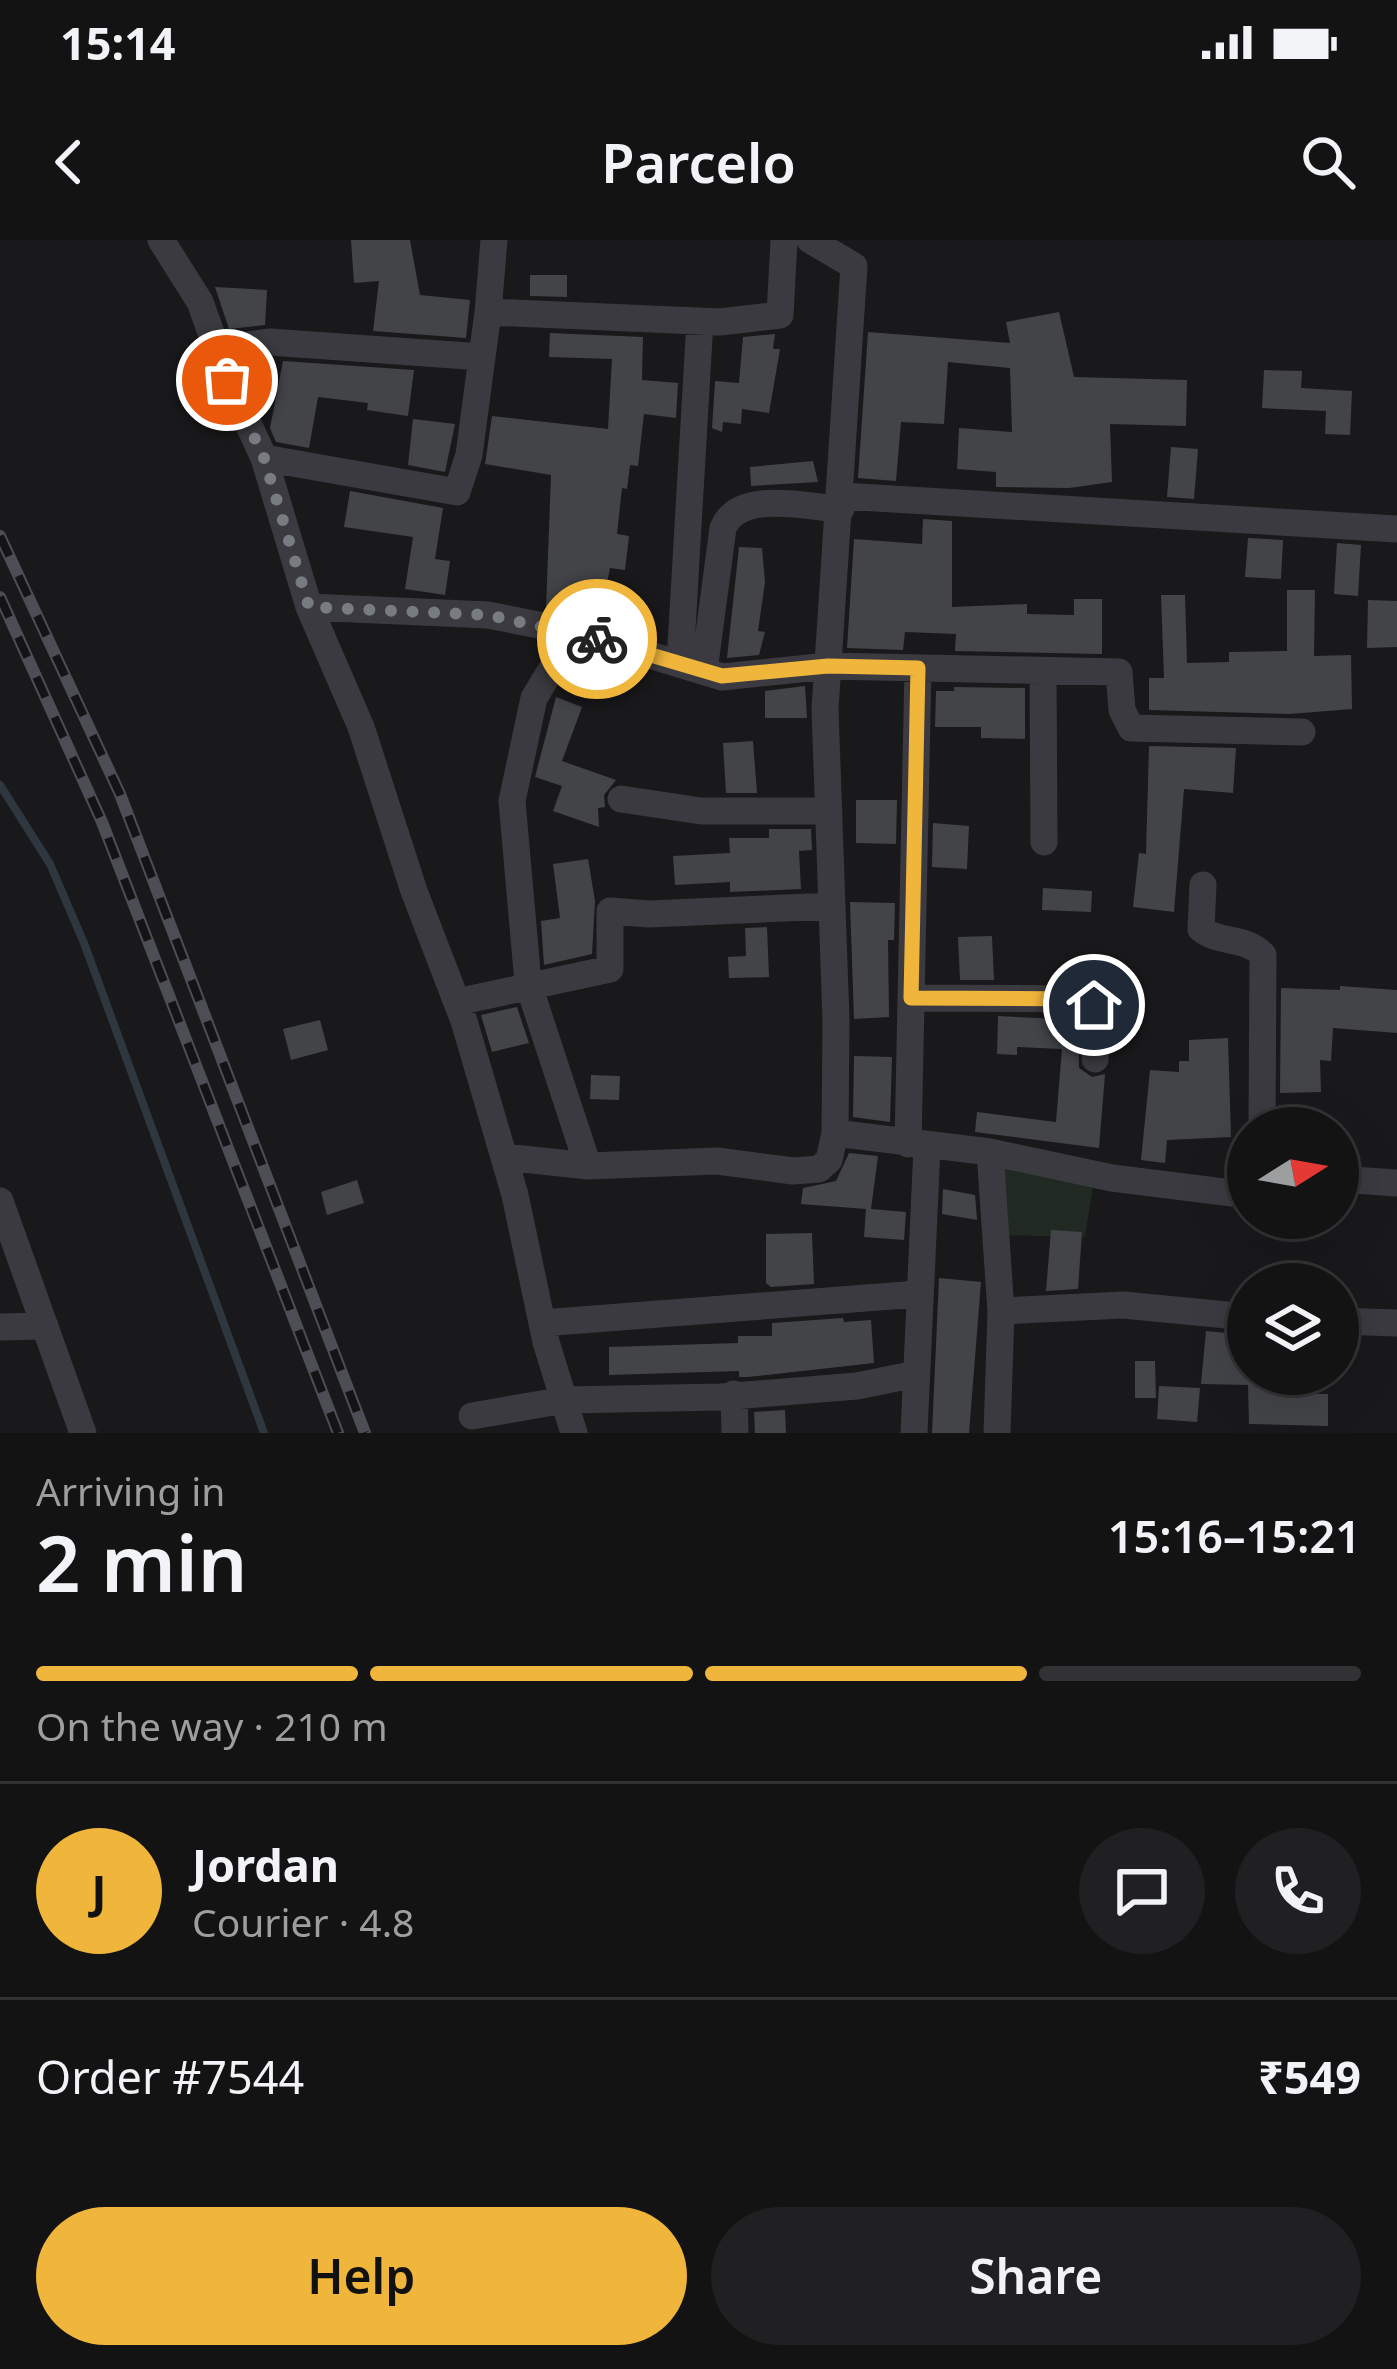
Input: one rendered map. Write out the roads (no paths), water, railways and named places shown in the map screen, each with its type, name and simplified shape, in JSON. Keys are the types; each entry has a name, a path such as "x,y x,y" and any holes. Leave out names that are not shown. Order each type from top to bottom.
{"street":[{"path":"161,240 200,302 264,458 309,607 361,727 414,892 457,1002 504,1157 542,1323 574,1433"},
{"path":"264,458 457,492 465,478 494,240"},
{"path":"488,312 700,321 780,315 784,240"},
{"path":"504,1157 588,1166 717,1161 819,1169 830,1160 835,1132 828,666 854,266 810,240"},
{"path":"692,667 700,321"},
{"path":"216,349 270,342 482,358"},
{"path":"692,667 722,528 728,513 743,504 842,502 1397,529"},
{"path":"309,607 488,615 574,632 722,676 828,666 1119,672 1122,710 1131,728 1302,732"},
{"path":"574,632 534,698 512,802 530,987 588,1166"},
{"path":"914,1433 917,1146 911,998 918,668"},
{"path":"1043,671 1044,842"},
{"path":"621,799 701,811 829,811"},
{"path":"1203,885 1201,929 1208,935 1254,944 1263,955 1262,1107"},
{"path":"457,1002 610,969 610,910 649,914 832,906"},
{"path":"911,998 1083,999 1094,1005 1098,1016 1095,1059"},
{"path":"835,1132 990,1152 1112,1178 1227,1192"},
{"path":"990,1152 1000,1311 997,1433"},
{"path":"1359,1180 1397,1183"},
{"path":"0,1201 9,1241 83,1433"},
{"path":"542,1323 918,1294"},
{"path":"1000,1311 1123,1305 1227,1315"},
{"path":"1359,1323 1397,1324"},
{"path":"0,1327 45,1326"},
{"path":"472,1416 565,1400 857,1386 916,1374"},
{"path":"734,1394 735,1433"}],"waterway":[{"path":"0,785 50,864 84,943 264,1433"}],"railway":[{"path":"0,536 120,794 365,1433"},
{"path":"0,597 102,822 338,1433"}]}
